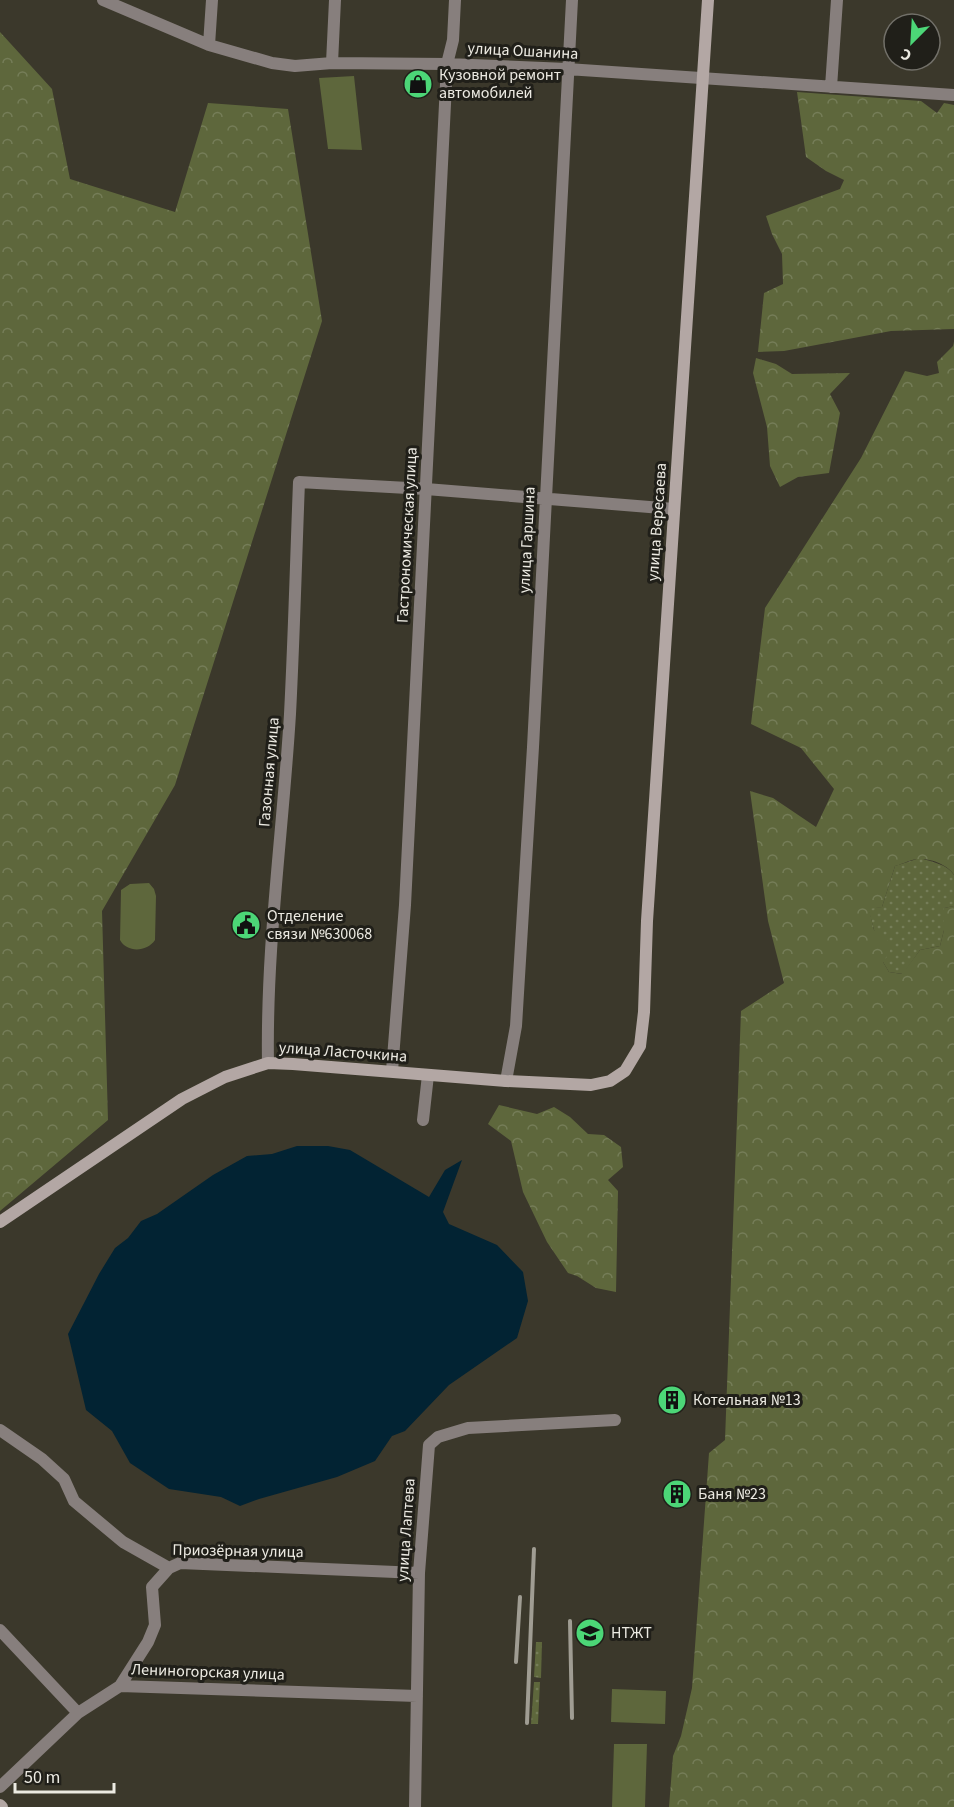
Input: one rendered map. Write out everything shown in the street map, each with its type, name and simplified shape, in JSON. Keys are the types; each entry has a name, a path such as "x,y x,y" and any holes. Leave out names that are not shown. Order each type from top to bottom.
{"street":[{"name":"улица Ошанина","path":"103,0 209,45 272,63 295,66 332,63 447,64 567,69 954,95"},
{"path":"209,45 212,0"},
{"path":"332,63 335,0"},
{"name":"Гастрономическая улица","path":"393,1071 405,905 447,64 453,40 455,0"},
{"name":"улица Гаршина","path":"506,1081 516,1026 572,0"},
{"name":"улица Вересаева","path":"640,1046 708,0"},
{"path":"831,87 837,0"},
{"name":"Газонная улица","path":"268,1063 267,1023 274,910 290,714 299,482 426,489"},
{"path":"426,489 674,509"},
{"name":"улица Ласточкина","path":"0,1222 182,1099 225,1077 268,1063 591,1085 610,1081 625,1071 640,1046"},
{"path":"423,1120 428,1075"},
{"name":"улица Лаптева","path":"415,1807 419,1573 429,1445 438,1437 468,1428 615,1420"},
{"name":"Приозёрная улица","path":"0,1430 42,1459 64,1479 74,1501 123,1542 169,1569 180,1563 419,1573"},
{"path":"120,1686 148,1642 155,1625 152,1587 169,1569"},
{"path":"0,1630 78,1713"},
{"name":"Лениногорская улица","path":"0,1787 78,1713 120,1686 417,1696"}],"green space":[{"path":"0,32 52,89 70,179 175,212 208,103 288,109 322,321 175,785 102,911 108,1120 0,1211"},
{"path":"354,76 362,150 328,149 319,78"},
{"path":"797,92 921,101 937,113 944,103 954,105 954,329 891,331 784,351 758,352 764,293 783,284 782,254 766,216 840,189 844,180 806,157"},
{"path":"954,342 954,875 944,865 923,859 895,866 882,907 869,909 874,930 888,941 890,951 883,962 889,972 902,974 920,950 940,946 944,930 944,908 954,906 954,1807 669,1807 673,1756 681,1736 692,1688 709,1453 725,1440 741,1011 784,983 768,921 750,791 773,798 816,827 834,789 801,748 751,724 765,608 861,458 905,371 927,376 939,373 937,362 953,346"},
{"path":"756,358 776,364 792,374 850,373 830,394 840,413 829,473 798,477 780,487 770,466 767,427 753,373"},
{"path":"920,858 943,866 954,875 954,906 944,908 944,930 940,946 920,950 903,974 889,972 883,962 868,908 882,907 895,866"},
{"path":"149,883 156,896 155,940 142,949 132,949 120,940 121,890 130,884"},
{"path":"499,1105 537,1114 554,1107 570,1117 588,1134 604,1135 621,1147 623,1167 608,1180 618,1191 616,1292 596,1288 568,1273 547,1242 523,1192 511,1141 488,1124"},
{"path":"536,1642 542,1642 541,1678 534,1677"},
{"path":"534,1682 540,1682 538,1724 531,1724"},
{"path":"612,1689 666,1691 665,1724 611,1722"},
{"path":"614,1744 647,1744 645,1807 612,1807"}],"water":[{"path":"297,1146 328,1146 350,1150 429,1197 445,1170 462,1160 443,1212 449,1224 497,1245 523,1272 528,1301 517,1338 449,1385 405,1431 392,1436 375,1461 337,1477 240,1506 221,1497 169,1489 130,1463 112,1431 86,1410 68,1334 115,1248 128,1238 141,1221 157,1214 213,1175 247,1156 272,1154"}],"railway":[{"path":"527,1723 534,1549"},
{"path":"516,1662 520,1597"},
{"path":"570,1621 572,1718"}],"place":[{"name":"Кузовной ремонт автомобилей","path":"418,84"},
{"name":"Отделение связи №630068","path":"246,925"},
{"name":"Котельная №13","path":"672,1400"},
{"name":"Баня №23","path":"677,1494"},
{"name":"НТЖТ","path":"590,1633"}]}
